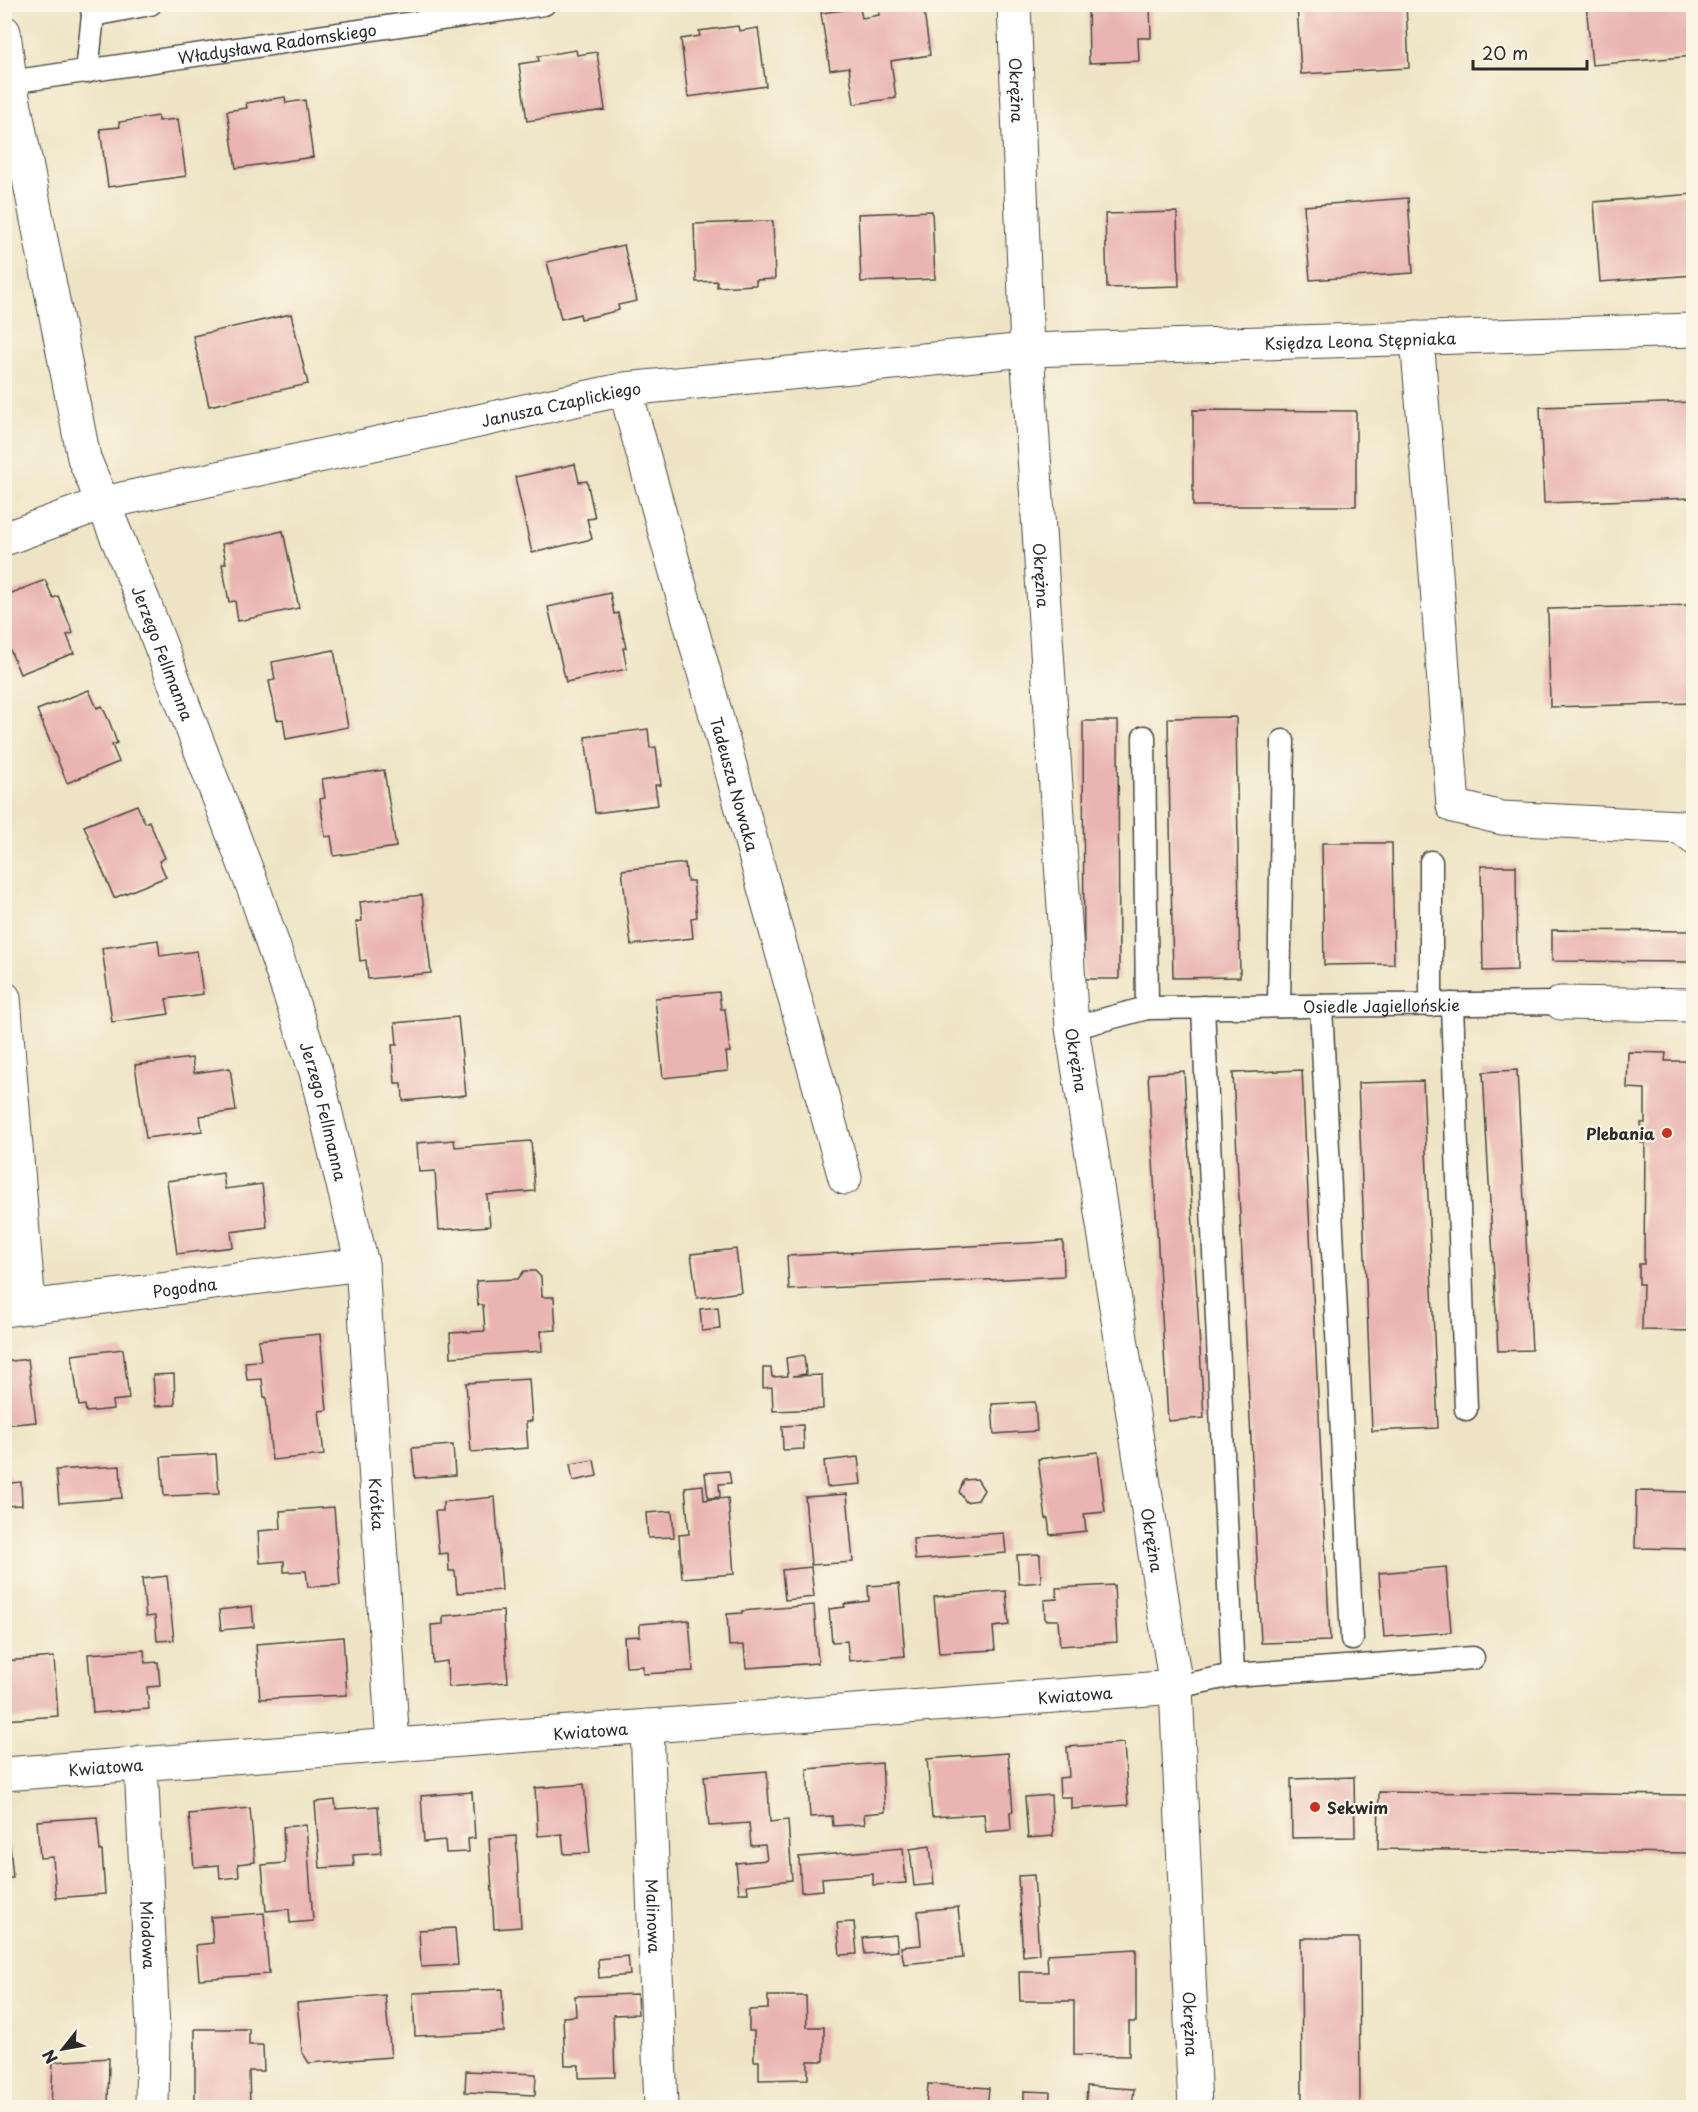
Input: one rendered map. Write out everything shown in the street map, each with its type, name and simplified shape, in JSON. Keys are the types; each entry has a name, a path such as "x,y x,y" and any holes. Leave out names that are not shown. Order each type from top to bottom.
{"street":[{"name":"Okrężna","path":"1014,4 1028,351 1072,1028 1176,1687 1195,2108"},
{"name":"Jerzego Fellmanna","path":"5,33 10,82 84,458 143,600 255,892 316,1072 362,1264"},
{"name":"Księdza Leona Stępniaka","path":"1028,351 1694,330"},
{"path":"1417,338 1453,806 1502,818 1680,827 1694,838"},
{"name":"Janusza Czaplickiego","path":"4,539 103,503 625,389 1028,351"},
{"name":"Tadeusza Nowaka","path":"625,389 845,1178"},
{"path":"4,998 17,1308"},
{"name":"Osiedle Jagiellońskie","path":"1561,1003 1694,1005"},
{"name":"Pogodna","path":"17,1308 362,1264"},
{"name":"Krótka","path":"362,1264 393,1745"},
{"name":"Kwiatowa","path":"4,1774 1176,1687"},
{"name":"Malinowa","path":"648,1726 661,2108"},
{"name":"Miodowa","path":"141,1763 153,2030 152,2108"}],"lane":[{"path":"87,72 92,10 150,4"},
{"name":"Władysława Radomskiego","path":"10,82 544,4"},
{"path":"1144,737 1147,1008"},
{"path":"1279,1006 1283,741"},
{"path":"1431,862 1442,1004 1466,1409"},
{"name":"Osiedle Jagiellońskie","path":"1072,1028 1147,1008 1561,1003"},
{"path":"1321,1006 1352,1639"},
{"path":"1203,1007 1233,1675"},
{"path":"1176,1687 1233,1675 1473,1658"}],"building":[{"path":"923,4 930,55 891,61 896,98 854,104 849,67 830,70 821,13 860,8 862,18 879,15 879,11"},
{"path":"1088,4 1150,4 1151,38 1138,38 1139,61 1089,63"},
{"path":"1297,4 1406,4 1409,68 1301,74"},
{"path":"1586,4 1691,4 1694,56 1592,65"},
{"path":"738,26 739,31 758,28 766,86 688,97 681,39 700,36 699,31"},
{"path":"576,50 577,55 597,52 605,110 527,121 519,64 539,61 538,56"},
{"path":"285,97 286,103 305,100 313,157 236,168 227,111 247,108 246,103"},
{"path":"158,116 158,121 178,119 186,176 108,187 100,129 120,127 119,122"},
{"path":"1694,194 1694,275 1600,282 1594,202"},
{"path":"1408,198 1413,273 1310,280 1304,206"},
{"path":"932,211 935,279 861,282 858,214"},
{"path":"1177,212 1179,286 1107,288 1105,214"},
{"path":"773,221 775,279 756,280 756,285 717,287 717,281 696,282 694,224"},
{"path":"624,245 637,301 618,305 619,310 600,315 581,319 580,314 561,319 547,262"},
{"path":"291,314 308,384 209,406 193,336"},
{"path":"1694,402 1694,498 1544,503 1540,407"},
{"path":"1193,410 1356,411 1356,506 1193,506"},
{"path":"575,464 579,482 587,481 595,518 587,519 592,539 532,553 515,477"},
{"path":"283,531 299,608 238,621 235,601 229,602 222,564 226,563 222,544"},
{"path":"45,580 53,598 58,596 73,633 67,635 74,653 20,674 4,635 4,596"},
{"path":"610,593 614,614 618,613 626,648 623,648 627,669 566,682 548,607"},
{"path":"1694,605 1694,703 1550,707 1548,609"},
{"path":"334,650 348,727 286,739 283,719 277,720 269,681 275,680 272,662"},
{"path":"89,690 97,708 102,706 110,723 117,743 112,745 119,762 67,783 37,710"},
{"path":"1236,717 1240,977 1173,978 1168,718"},
{"path":"1083,721 1118,721 1119,979 1084,979"},
{"path":"648,729 650,748 656,747 661,785 655,785 658,805 595,813 585,737"},
{"path":"384,770 396,847 334,856 331,836 325,837 320,799 325,798 322,779"},
{"path":"137,805 145,823 149,821 165,858 159,861 166,877 114,898 84,826"},
{"path":"1322,843 1392,843 1394,964 1324,965"},
{"path":"685,863 687,881 693,881 697,917 691,918 693,938 631,945 622,870"},
{"path":"1481,866 1516,866 1517,970 1483,971"},
{"path":"422,895 431,973 368,979 366,960 360,961 356,922 362,921 360,902"},
{"path":"1552,930 1694,931 1694,962 1552,961"},
{"path":"158,940 160,956 197,951 203,994 166,999 169,1014 112,1022 102,948"},
{"path":"719,992 721,1009 725,1009 730,1052 726,1052 728,1071 663,1078 655,998"},
{"path":"458,1017 466,1095 403,1101 402,1083 395,1083 392,1045 397,1045 395,1023"},
{"path":"1628,1052 1666,1053 1665,1061 1694,1061 1694,1331 1642,1330 1643,1284 1639,1284 1639,1264 1644,1264 1645,1143 1641,1143 1641,1123 1645,1123 1645,1089 1627,1088"},
{"path":"192,1058 194,1073 230,1068 236,1111 200,1116 202,1131 146,1138 135,1065"},
{"path":"1302,1070 1330,1641 1261,1643 1233,1073"},
{"path":"1517,1070 1532,1350 1498,1351 1483,1072"},
{"path":"1184,1071 1204,1418 1168,1421 1148,1074"},
{"path":"1423,1081 1438,1428 1372,1431 1358,1083"},
{"path":"454,1140 455,1147 531,1141 535,1191 487,1195 490,1226 439,1230 435,1171 419,1172 417,1143"},
{"path":"223,1173 225,1189 262,1184 267,1227 231,1232 233,1247 177,1254 167,1181"},
{"path":"1063,1241 1064,1276 789,1290 787,1256"},
{"path":"736,1249 741,1292 697,1298 691,1254"},
{"path":"524,1271 535,1271 541,1277 542,1297 554,1297 556,1330 541,1331 542,1351 451,1357 450,1333 485,1331 483,1305 478,1305 476,1281 518,1279"},
{"path":"718,1307 720,1329 702,1331 700,1309"},
{"path":"320,1334 327,1410 319,1411 324,1455 272,1460 262,1379 247,1380 245,1362 261,1361 258,1340"},
{"path":"123,1349 129,1399 112,1401 113,1409 86,1412 85,1405 79,1406 72,1355"},
{"path":"804,1355 806,1374 793,1376 822,1375 823,1409 773,1411 772,1387 763,1388 763,1368 771,1368 772,1377 788,1376 786,1358"},
{"path":"28,1359 36,1422 4,1425 4,1362"},
{"path":"174,1374 175,1405 155,1406 153,1375"},
{"path":"529,1379 532,1421 526,1422 528,1448 471,1452 466,1383"},
{"path":"1035,1402 1037,1431 994,1434 992,1404"},
{"path":"803,1425 804,1449 783,1450 782,1426"},
{"path":"453,1445 455,1475 415,1478 412,1448"},
{"path":"1098,1452 1105,1512 1084,1514 1086,1531 1050,1535 1038,1459"},
{"path":"216,1454 219,1494 164,1496 161,1457"},
{"path":"858,1457 861,1484 827,1487 824,1461"},
{"path":"594,1460 597,1476 573,1481 570,1464"},
{"path":"120,1466 122,1498 59,1503 56,1470"},
{"path":"729,1471 731,1483 719,1484 720,1497 708,1498 705,1473"},
{"path":"4,1476 10,1476 11,1483 21,1482 22,1505 4,1506"},
{"path":"977,1479 984,1490 978,1500 966,1502 959,1492 964,1480"},
{"path":"703,1485 704,1500 728,1498 734,1574 682,1578 679,1535 689,1534 685,1487"},
{"path":"1636,1491 1694,1492 1694,1549 1635,1548"},
{"path":"847,1494 853,1562 811,1565 805,1497"},
{"path":"495,1497 502,1590 457,1593 455,1571 449,1571 448,1553 439,1554 435,1511 443,1511 443,1502"},
{"path":"334,1507 340,1585 308,1587 306,1571 284,1572 284,1561 260,1563 258,1531 281,1529 280,1511"},
{"path":"672,1511 674,1537 648,1538 646,1513"},
{"path":"1004,1533 1006,1553 915,1560 913,1539"},
{"path":"1040,1554 1041,1582 1019,1584 1017,1555"},
{"path":"811,1567 814,1597 785,1600 782,1570"},
{"path":"1446,1567 1451,1632 1384,1637 1379,1573"},
{"path":"167,1576 174,1640 157,1641 155,1616 146,1617 142,1579"},
{"path":"899,1584 905,1656 849,1661 847,1641 832,1642 829,1609 845,1607 844,1604 869,1601 868,1586"},
{"path":"1114,1585 1117,1642 1060,1646 1058,1620 1045,1620 1044,1600 1057,1599 1056,1588"},
{"path":"1006,1591 1009,1625 993,1627 995,1650 939,1653 934,1597"},
{"path":"814,1605 818,1663 746,1668 744,1645 729,1646 727,1614"},
{"path":"252,1606 254,1627 221,1630 219,1610"},
{"path":"503,1611 508,1682 448,1687 447,1661 433,1663 431,1625 443,1624 443,1616"},
{"path":"689,1620 693,1671 643,1674 643,1666 626,1667 624,1637 640,1636 640,1624"},
{"path":"343,1637 347,1695 260,1699 256,1644"},
{"path":"144,1650 145,1663 158,1662 160,1686 147,1687 149,1709 93,1713 88,1654"},
{"path":"54,1657 58,1716 4,1720 4,1661"},
{"path":"1124,1743 1128,1805 1071,1809 1071,1797 1060,1797 1059,1778 1069,1777 1067,1747"},
{"path":"1008,1753 1013,1811 1010,1812 1011,1830 986,1832 984,1814 932,1817 927,1759"},
{"path":"882,1763 885,1812 864,1814 865,1824 833,1826 832,1816 810,1817 807,1769"},
{"path":"767,1771 770,1822 788,1820 792,1880 747,1885 748,1893 739,1893 736,1863 767,1860 765,1845 751,1846 749,1823 709,1826 704,1776"},
{"path":"1354,1777 1355,1837 1292,1838 1291,1779"},
{"path":"584,1784 590,1853 564,1854 562,1834 538,1836 535,1788"},
{"path":"472,1792 475,1838 468,1839 469,1852 446,1853 445,1840 424,1842 421,1796"},
{"path":"1379,1792 1689,1795 1689,1853 1378,1849"},
{"path":"1051,1795 1053,1836 1028,1838 1025,1797"},
{"path":"335,1800 336,1809 378,1806 381,1853 353,1855 354,1866 320,1868 315,1802"},
{"path":"250,1808 255,1862 238,1864 239,1877 220,1879 219,1865 194,1867 189,1814"},
{"path":"97,1817 105,1894 56,1898 53,1857 40,1858 37,1821"},
{"path":"306,1825 313,1921 290,1923 289,1909 266,1911 262,1865 285,1863 283,1827"},
{"path":"516,1836 521,1927 494,1929 489,1838"},
{"path":"10,1846 13,1878 4,1878 4,1847"},
{"path":"930,1846 934,1884 914,1886 910,1849"},
{"path":"903,1848 906,1883 873,1885 873,1874 822,1878 823,1890 801,1892 799,1857"},
{"path":"1034,1875 1039,1954 1023,1956 1018,1876"},
{"path":"958,1907 963,1958 904,1964 901,1947 921,1945 918,1911"},
{"path":"264,1913 269,1974 199,1979 196,1945 213,1943 211,1917"},
{"path":"854,1922 857,1954 840,1955 837,1923"},
{"path":"455,1928 458,1965 421,1967 419,1930"},
{"path":"896,1935 898,1951 865,1954 863,1938"},
{"path":"1301,1938 1359,1938 1360,2108 1302,2108"},
{"path":"1136,1949 1136,2022 1129,2022 1129,2056 1074,2055 1074,2001 1020,2001 1019,1972 1048,1972 1047,1954"},
{"path":"628,1956 630,1975 599,1978 598,1959"},
{"path":"502,1989 504,2032 415,2036 413,1993"},
{"path":"637,1994 638,2014 613,2015 615,2077 579,2078 579,2065 565,2065 563,2017 576,2016 575,1996"},
{"path":"385,1995 391,2057 309,2063 302,2052 297,2003"},
{"path":"768,1996 806,1996 807,2027 824,2027 824,2061 808,2061 808,2079 759,2080 759,2061 754,2061 754,2031 749,2031 749,2010 768,2009"},
{"path":"195,2029 249,2029 249,2045 263,2045 264,2071 249,2071 250,2108 195,2108"},
{"path":"109,2058 108,2108 51,2108 53,2062"},
{"path":"466,2071 536,2074 535,2095 465,2092"},
{"path":"928,2084 989,2088 987,2108 926,2108"},
{"path":"1087,2086 1134,2089 1132,2108 1078,2108 1078,2104 1086,2105"},
{"path":"1024,2091 1050,2092 1049,2108 1024,2108"}],"place":[{"name":"Plebania","path":"1667,1133"},
{"name":"Sekwim","path":"1315,1807"}]}
